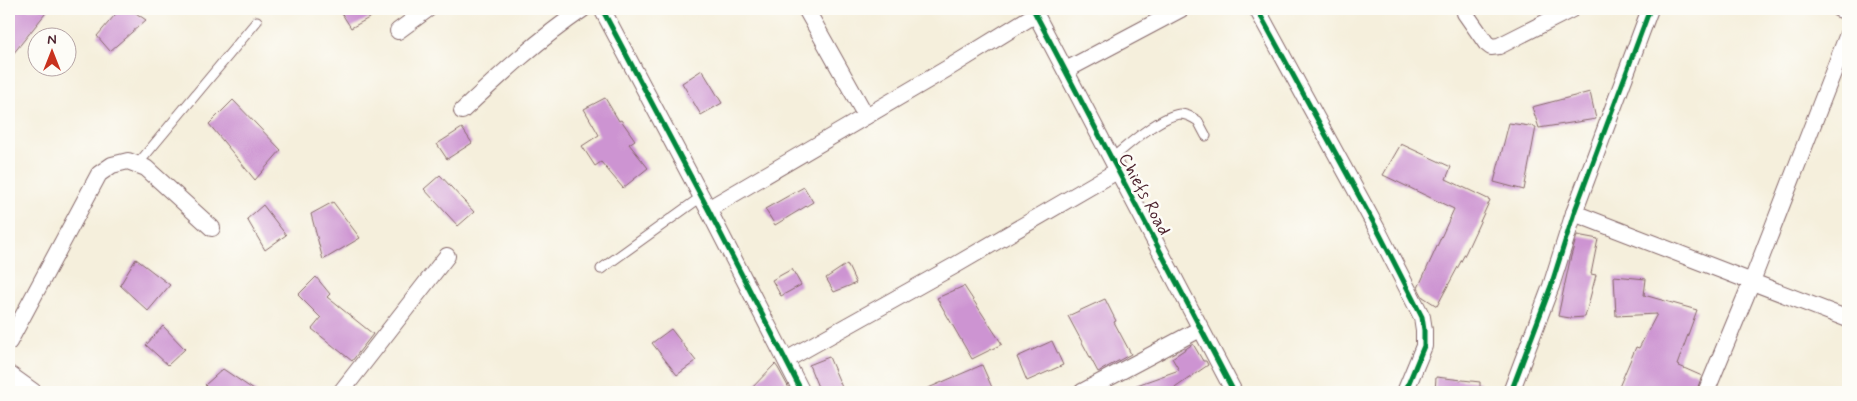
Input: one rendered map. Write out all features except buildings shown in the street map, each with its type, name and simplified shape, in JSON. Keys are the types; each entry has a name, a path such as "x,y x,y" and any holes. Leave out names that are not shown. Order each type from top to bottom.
{"street":[{"path":"398,31 428,9"},
{"path":"462,111 534,45 583,9"},
{"path":"602,9 705,203 802,392"},
{"path":"806,9 866,116"},
{"path":"1066,70 1181,9"},
{"path":"1257,9 1377,229 1422,317 1424,346 1405,392"},
{"path":"1465,12 1486,43 1491,47 1499,46 1572,9"},
{"path":"1511,392 1551,286 1574,213 1650,9"},
{"path":"1839,9 1848,12"},
{"path":"705,203 866,116 1034,11"},
{"name":"Chiefs Road","path":"1034,11 1234,392"},
{"path":"1706,392 1752,281 1848,34"},
{"path":"9,342 99,174 112,165 128,162 146,168 212,228"},
{"path":"786,360 954,266 1114,165"},
{"path":"1574,213 1848,319"},
{"path":"341,392 447,256"},
{"path":"1082,392 1200,328"},
{"path":"9,374 34,392"}],"lane":[{"path":"137,165 257,21"},
{"path":"1114,165 1145,131 1173,115 1182,114 1198,121 1206,136"},
{"path":"601,269 705,203"}],"cycle path":[{"path":"602,9 802,392"},
{"path":"1033,9 1234,392"},
{"path":"1257,9 1377,229 1422,317 1424,346 1405,392"},
{"path":"1511,392 1551,286 1574,213 1650,9"}]}
